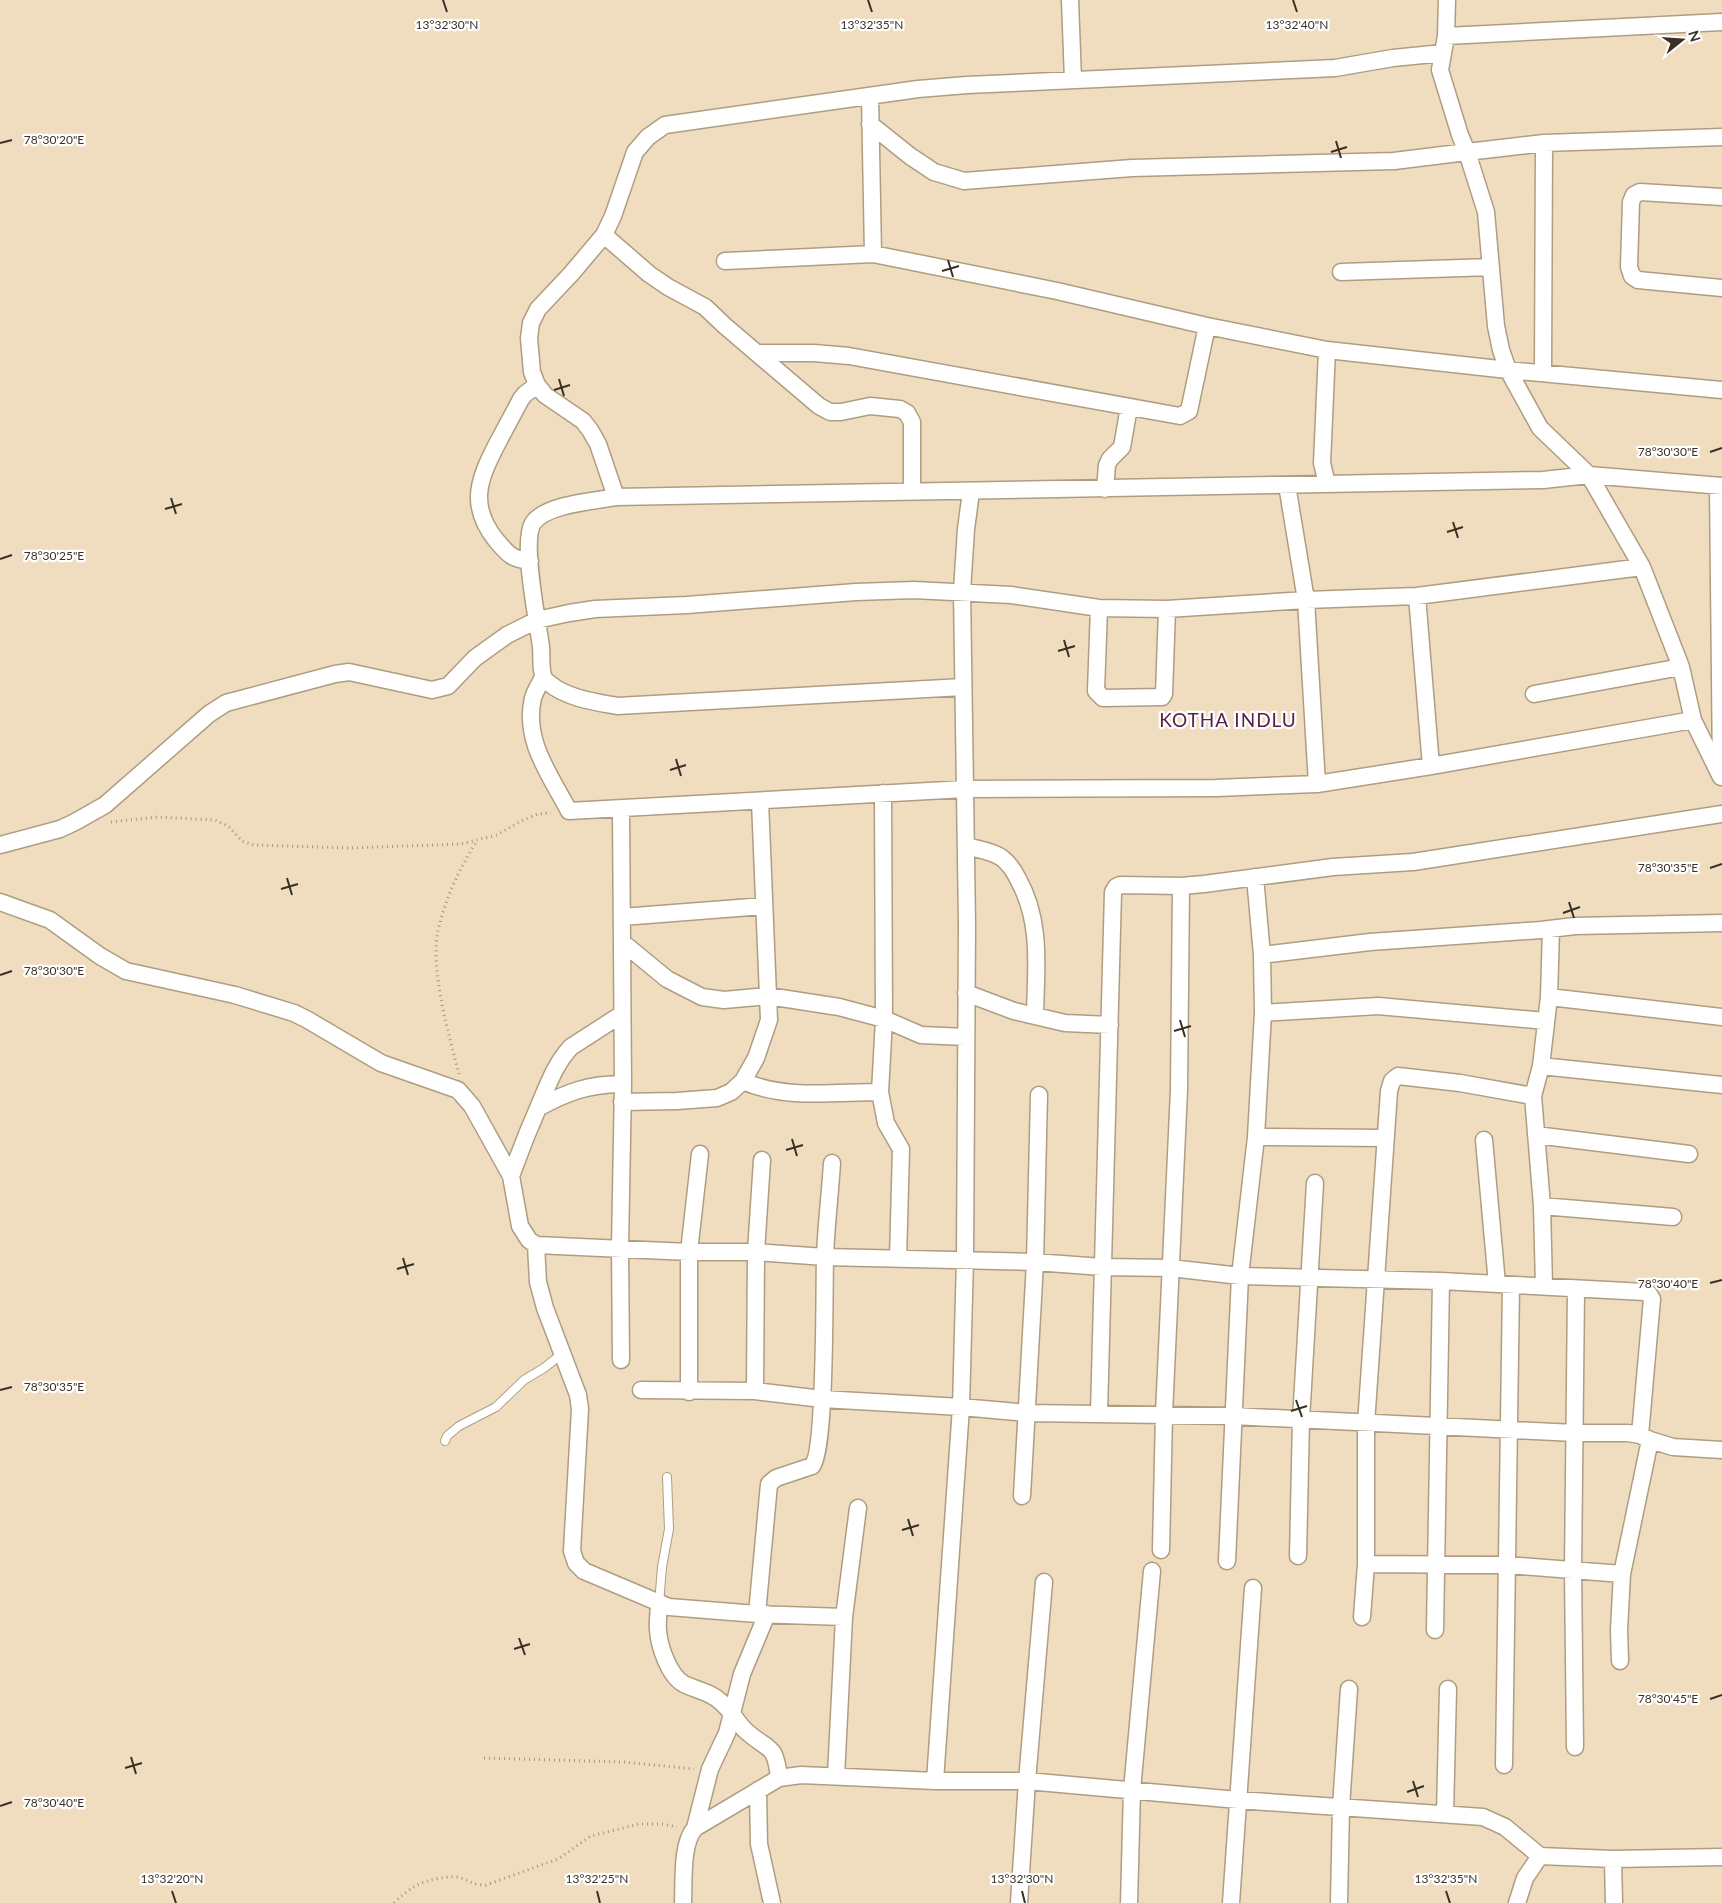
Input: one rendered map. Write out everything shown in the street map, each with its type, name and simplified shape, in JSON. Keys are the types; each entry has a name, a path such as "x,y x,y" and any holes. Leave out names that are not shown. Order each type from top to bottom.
{"street":[{"path":"1070,0 1074,80"},
{"path":"1447,0 1446,36 1440,70 1486,212 1496,326 1508,370 1540,428 1589,475 1642,567 1681,666 1693,720 1722,782"},
{"path":"1446,36 1722,22"},
{"path":"616,497 598,444 590,430 583,421 545,395 537,385 532,372 529,338 538,309 604,235 614,216 635,152 648,137 665,125 918,89 1335,68 1393,58 1443,53"},
{"path":"870,96 873,254"},
{"path":"870,124 910,156 934,172 964,181 1132,168 1394,161 1544,143 1722,137"},
{"path":"1543,372 1544,143"},
{"path":"1722,197 1640,192 1634,195 1631,202 1629,267 1632,276 1638,280 1722,288"},
{"path":"604,235 649,274 668,287 705,307 819,406 830,412 841,412 870,406 900,409 907,413 912,422 912,491"},
{"path":"725,261 873,254 1057,291 1207,326 1327,350 1508,370 1722,390"},
{"path":"1341,272 1491,267"},
{"path":"757,353 814,353 849,356 1180,416 1189,411 1207,326"},
{"path":"1327,350 1322,463 1327,484"},
{"path":"530,561 515,559 509,555 490,532 481,515 479,486 483,471 521,399 524,394 537,385"},
{"path":"1105,489 1107,465 1110,459 1122,447 1129,407"},
{"path":"1693,720 1317,784 1225,788 965,789 569,811 537,750 532,735 531,715 534,696 543,677 532,586 529,535 534,522 542,515 571,504 616,497 1543,480 1589,475 1720,486 1722,782"},
{"path":"1287,485 1306,600 1317,784"},
{"path":"935,1780 961,1407 965,1259 966,1037 966,846 962,591 970,492"},
{"path":"0,845 60,829 105,805 209,714 226,703 349,672 432,690 440,689 454,681 475,658 507,635 537,620 569,613 595,609 687,605 856,592 962,591 1053,600 1099,608 1167,609 1306,600 1417,596 1642,567"},
{"path":"1417,596 1431,766"},
{"path":"1099,608 1096,691 1098,696 1103,698 1162,697 1164,694 1167,609"},
{"path":"1534,694 1681,666"},
{"path":"543,677 548,683 562,692 617,706 963,686"},
{"path":"883,793 884,1019 880,1092 886,1123 901,1149 898,1259"},
{"path":"622,1102 718,1098 730,1092 742,1081 756,1058 769,1020 760,801"},
{"path":"621,809 623,1084 620,1248 621,1360"},
{"path":"1099,1413 1113,892 1116,887 1120,885 1181,886 1332,867 1413,862 1722,814"},
{"path":"966,846 1000,856 1011,866 1024,889 1032,910 1037,941 1036,1014"},
{"path":"1227,1561 1240,1276 1256,1137 1264,1013 1262,955 1255,877"},
{"path":"1161,1550 1164,1414 1179,1090 1181,886"},
{"path":"0,902 50,920 100,956 126,971 235,996 294,1013 381,1063 458,1090 472,1106 511,1176 520,1226 529,1240 536,1245 689,1252 756,1252 825,1257 1035,1262 1102,1267 1171,1268 1240,1276 1441,1281 1649,1294 1652,1300 1645,1437 1622,1574 1619,1630 1620,1661"},
{"path":"622,917 764,906"},
{"path":"1262,955 1370,942 1575,926 1722,923"},
{"path":"1544,1286 1542,1206 1533,1096 1541,1066 1549,997 1552,928"},
{"path":"622,942 667,979 702,997 724,1000 768,996 839,1007 884,1019 921,1036 966,1037"},
{"path":"966,993 1014,1010 1036,1014 1065,1023 1110,1025"},
{"path":"1549,997 1722,1018"},
{"path":"1264,1013 1378,1006 1546,1021"},
{"path":"511,1176 523,1142 564,1054 571,1047 622,1014"},
{"path":"1541,1066 1722,1085"},
{"path":"1362,1617 1366,1564 1366,1424 1389,1091 1392,1081 1398,1076 1460,1083 1533,1096"},
{"path":"742,1081 759,1088 788,1093 880,1092"},
{"path":"538,1108 564,1094 583,1088 605,1084 623,1084"},
{"path":"1022,1496 1035,1262 1039,1095"},
{"path":"1536,1135 1689,1154"},
{"path":"1256,1137 1386,1138"},
{"path":"1484,1140 1504,1285 1509,1428 1504,1765"},
{"path":"689,1392 689,1252 700,1154"},
{"path":"755,1391 756,1252 762,1160"},
{"path":"683,1903 686,1850 710,1769 727,1733 733,1715 742,1674 762,1614 769,1484 776,1478 812,1466 815,1463 822,1399 825,1257 832,1163"},
{"path":"1298,1556 1301,1420 1315,1183"},
{"path":"1542,1206 1673,1217"},
{"path":"536,1245 538,1282 545,1308 578,1394 580,1409 572,1550 576,1563 584,1571 669,1607 762,1614 844,1617"},
{"path":"1435,1630 1441,1281"},
{"path":"1575,1747 1573,1570 1576,1290"},
{"path":"640,1390 689,1392 755,1391 822,1399 1028,1413 1233,1416 1366,1424 1509,1428 1645,1437 1673,1447 1722,1450"},
{"path":"836,1776 844,1617 858,1508"},
{"path":"1366,1564 1508,1565 1622,1574"},
{"path":"1129,1903 1132,1790 1152,1571"},
{"path":"1019,1903 1044,1582"},
{"path":"1231,1903 1253,1588"},
{"path":"659,1604 658,1631 673,1675 682,1683 712,1695 722,1702 746,1731 772,1751 777,1761 779,1778"},
{"path":"1339,1903 1341,1807 1348,1689"},
{"path":"1445,1814 1448,1689"},
{"path":"692,1830 779,1778 801,1775 1027,1781 1238,1800 1482,1816 1505,1827 1540,1856 1613,1859 1722,1857"},
{"path":"758,1790 759,1844 772,1903"},
{"path":"1517,1903 1525,1878 1540,1856"},
{"path":"1613,1859 1614,1903"}],"lane":[{"path":"445,1441 447,1436 459,1426 496,1407 524,1380 544,1368 563,1353"},
{"path":"659,1604 662,1567 669,1529 667,1477"}],"path":[{"path":"107,822 157,817 216,820 228,826 242,841 254,845 369,848 461,844 497,835 538,814 569,811"},
{"path":"464,1095 446,1020 436,949 438,932 451,888 477,840"},
{"path":"484,1758 623,1762 710,1769"},
{"path":"394,1903 416,1884 427,1880 452,1876 475,1885 486,1885 558,1859 568,1854 583,1840 591,1836 639,1824 662,1824 692,1830"}],"district":[{"name":"KOTHA INDLU","path":"1228,719"}]}
